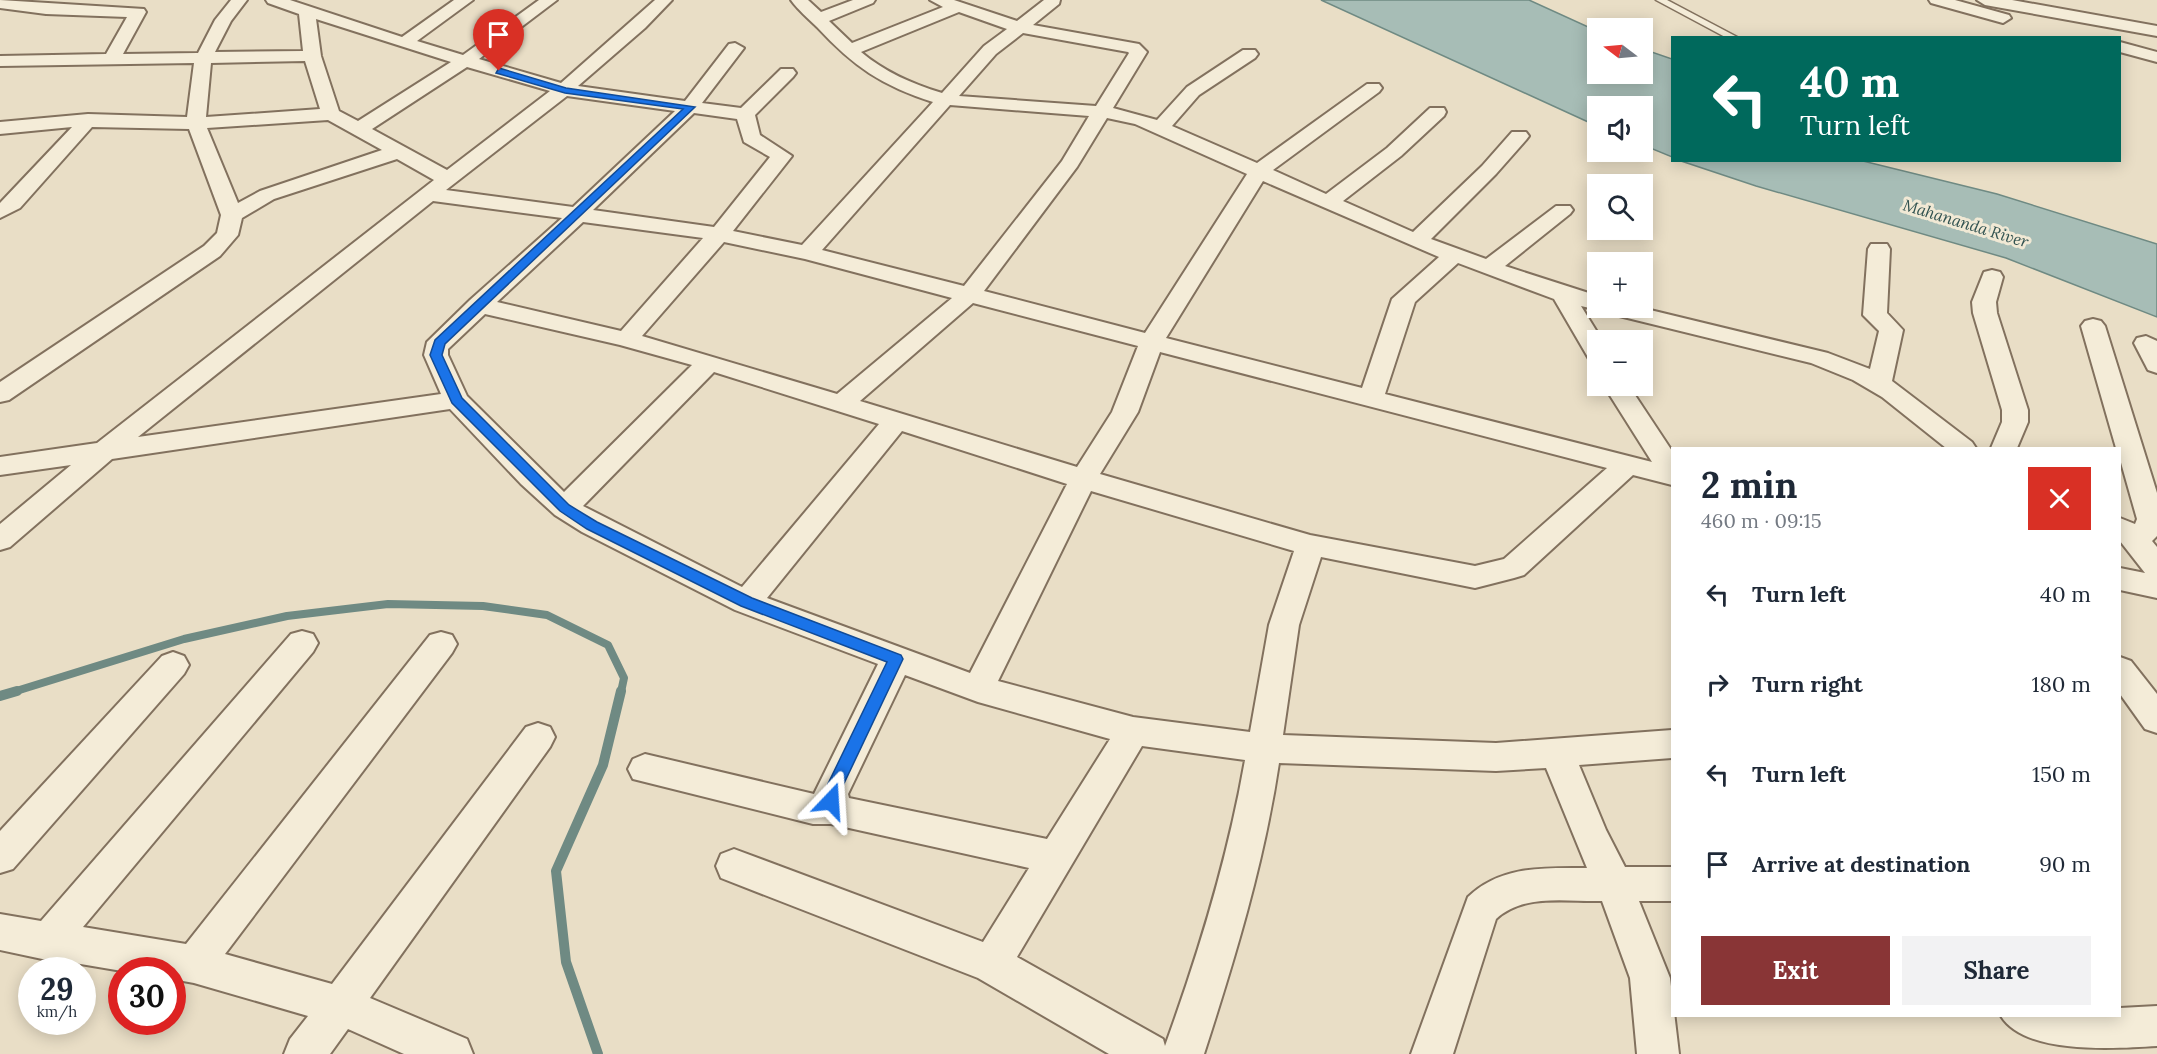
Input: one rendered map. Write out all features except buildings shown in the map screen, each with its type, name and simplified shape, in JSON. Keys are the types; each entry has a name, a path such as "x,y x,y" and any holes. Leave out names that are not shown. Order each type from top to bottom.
{"street":[{"path":"0,394 212,251 227,235 232,215 196,123 203,59 223,20 240,0"},
{"path":"274,0 404,43 565,90 745,114"},
{"path":"404,43 465,0"},
{"path":"358,129 465,61 549,0"},
{"path":"0,540 99,453 565,90 664,0"},
{"path":"799,0 850,50 876,71 945,100 1031,108 1100,111 1128,116 1161,127 1416,241 1563,294 1587,300"},
{"path":"819,19 867,0"},
{"path":"842,403 969,295 1070,163 1137,49 1018,27 938,0"},
{"path":"1937,0 2040,27"},
{"path":"1985,0 2157,31"},
{"path":"2098,0 2107,23"},
{"path":"807,253 990,50 1053,1"},
{"path":"0,3 46,9 138,12 112,58"},
{"path":"850,50 958,7"},
{"path":"307,11 312,56 331,114"},
{"path":"2121,46 2157,57"},
{"path":"735,48 690,107 579,214 478,305 439,343 435,351 456,400 565,508 592,525 746,602 978,689 1133,730 1264,748 1496,757 1671,744"},
{"path":"1161,127 1194,91 1249,54"},
{"path":"0,61 312,56"},
{"path":"745,114 787,73"},
{"path":"978,689 1083,479 1125,412 1152,341 1259,171 1373,88"},
{"path":"1328,202 1394,152 1437,112"},
{"path":"0,128 88,120 196,123 331,114 448,180"},
{"path":"626,339 719,234 782,156 751,138 745,114"},
{"path":"0,212 13,204 88,120"},
{"path":"1416,241 1489,170 1519,136"},
{"path":"232,215 267,195 400,151"},
{"path":"429,194 719,234 807,253 1671,476"},
{"path":"1488,268 1563,210"},
{"path":"1879,249 1875,315 1891,330 1879,384"},
{"path":"1371,398 1404,299 1454,255"},
{"path":"1992,277 1984,302 1985,313 2016,416 2004,447"},
{"path":"1563,294 1587,335"},
{"path":"478,305 626,339 710,362 1083,479 1310,545 1475,577 1496,574 1514,567 1627,465"},
{"path":"1653,317 1819,358 1892,391 1962,447"},
{"path":"2092,326 2151,519 2151,525 2128,533 2157,568"},
{"path":"2146,343 2157,365"},
{"path":"565,508 710,362"},
{"path":"1623,396 1671,469"},
{"path":"0,466 456,400"},
{"path":"746,602 896,421"},
{"path":"1183,1054 1221,944 1255,805 1284,625 1310,545"},
{"path":"2121,579 2157,587"},
{"path":"47,942 302,643"},
{"path":"194,964 441,644"},
{"path":"834,808 831,794 896,659"},
{"path":"0,857 173,665"},
{"path":"2121,671 2157,719"},
{"path":"991,964 1133,730"},
{"path":"305,1054 538,737"},
{"path":"1558,754 1590,835 1615,886 1650,978 1659,1054"},
{"path":"645,769 813,809 834,808 839,811 1055,857"},
{"path":"734,866 991,964 1148,1054"},
{"path":"1432,1054 1481,909 1489,900 1507,890 1526,885 1671,884"},
{"path":"0,933 194,964 341,1006 452,1054"},
{"path":"2022,1017 2042,1030 2056,1033 2157,1026"}],"lane":[{"path":"1660,0 1731,36"}],"water":[{"path":"1321,0 1529,0 1587,26 1587,84 1653,84 1653,52 1671,59 1671,157 1653,149 1653,96 1587,96 1587,121"},
{"name":"Mahananda River","path":"1684,162 1867,162 1997,194 2157,244 2157,317 2006,258 1756,186"}],"waterway":[{"path":"13,692 184,639 287,616 388,604 483,606 547,615 608,645 624,678 621,692"},
{"path":"0,696 17,691"},
{"path":"598,1054 566,962 556,871 603,765 621,691"}],"route":[{"path":"499,71 565,90 687,105 690,108 439,343 435,351 449,385 456,400 531,477 565,508 592,525 746,602 896,659 831,794 831,801"}]}
